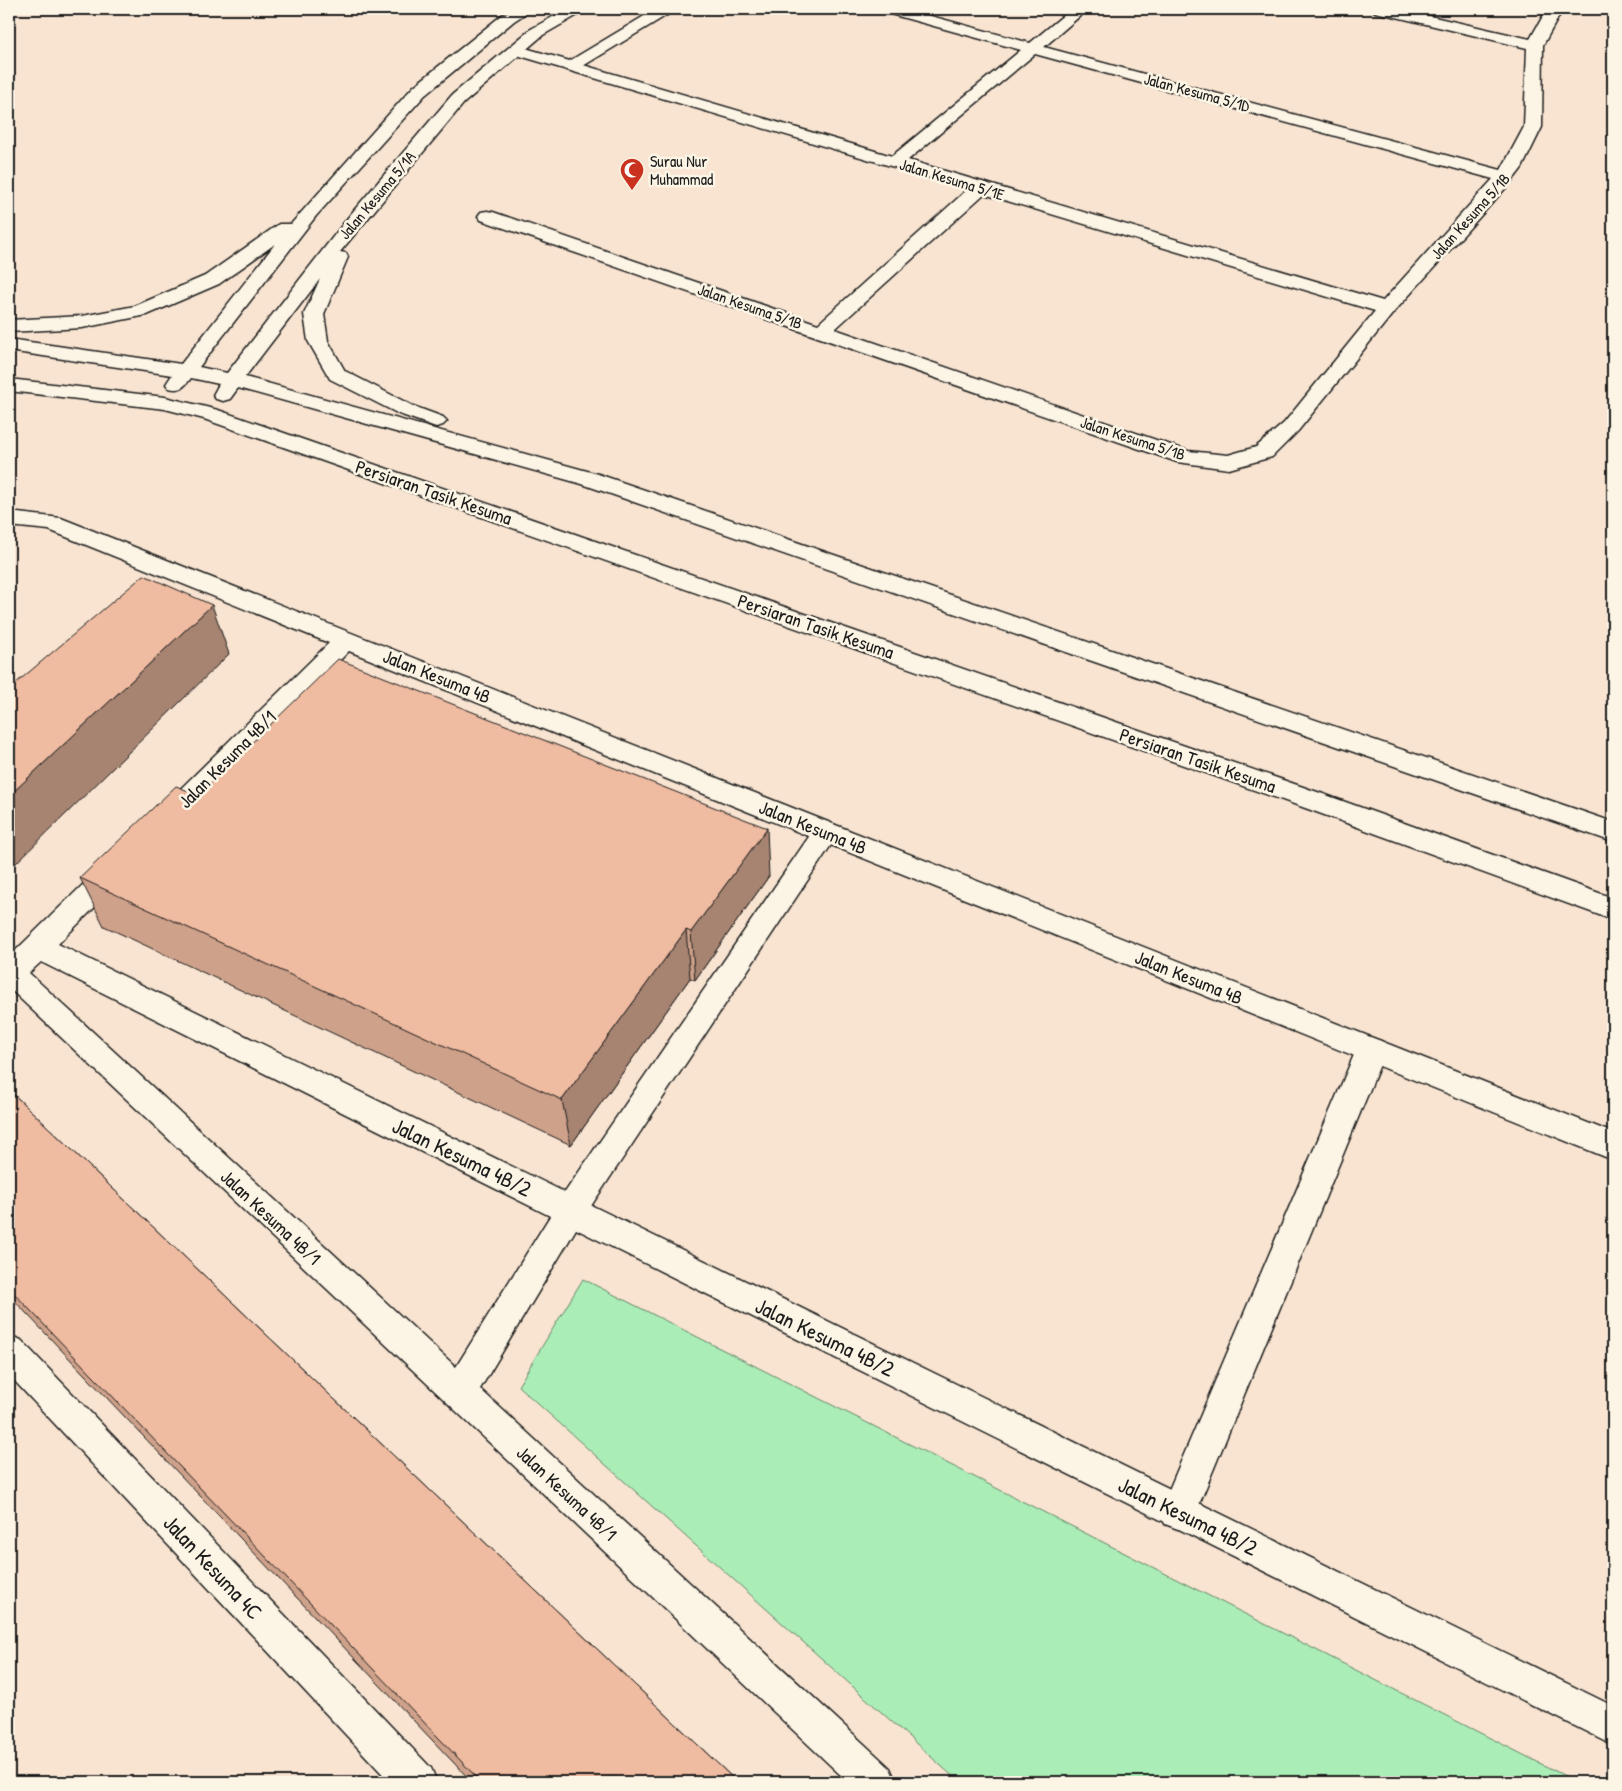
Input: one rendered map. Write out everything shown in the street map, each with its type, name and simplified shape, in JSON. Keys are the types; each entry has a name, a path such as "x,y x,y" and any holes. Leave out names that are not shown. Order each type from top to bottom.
{"street":[{"name":"Jalan Kesuma 5/1A","path":"165,402 186,370 310,212 419,91 508,18 524,9"},
{"name":"Jalan Kesuma 5/1A","path":"211,414 232,380 356,219 458,98 537,32 578,9"},
{"path":"572,66 666,9"},
{"name":"Jalan Kesuma 5/1D","path":"888,9 1506,177"},
{"path":"895,162 1080,9"},
{"path":"1380,9 1535,45"},
{"name":"Jalan Kesuma 5/1B","path":"487,216 1185,457 1230,462 1264,452 1291,427 1387,308 1514,168 1534,127 1535,45 1555,9"},
{"name":"Jalan Kesuma 5/1E","path":"516,50 1387,308"},
{"path":"821,331 980,188"},
{"path":"9,326 82,322 140,311 212,280 310,212"},
{"path":"356,219 314,314 318,341 337,375 406,410 590,479 1613,832"},
{"path":"9,345 186,370 232,380 590,479"},
{"name":"Persiaran Tasik Kesuma","path":"9,385 165,402 211,414 1307,799 1613,909"},
{"name":"Jalan Kesuma 4B","path":"9,519 53,522 1613,1147"},
{"path":"166,597 188,577"},
{"name":"Jalan Kesuma 4B/1","path":"346,640 11,973 876,1782"},
{"path":"459,1393 570,1211 826,832"},
{"name":"Jalan Kesuma 4B/2","path":"37,947 1613,1726"},
{"path":"1178,1511 1371,1050"},
{"name":"Jalan Kesuma 4C","path":"9,1352 417,1782"}],"green space":[{"path":"583,1279 1577,1782 959,1782 518,1386"}],"building":[{"path":"144,575 212,605 9,796 9,689"},
{"path":"338,659 767,828 691,932 686,930 562,1100 80,878 176,786 198,795"},
{"path":"9,1090 737,1782 481,1782 9,1288"}],"place":[{"name":"Surau Nur Muhammad","path":"632,191"}]}
